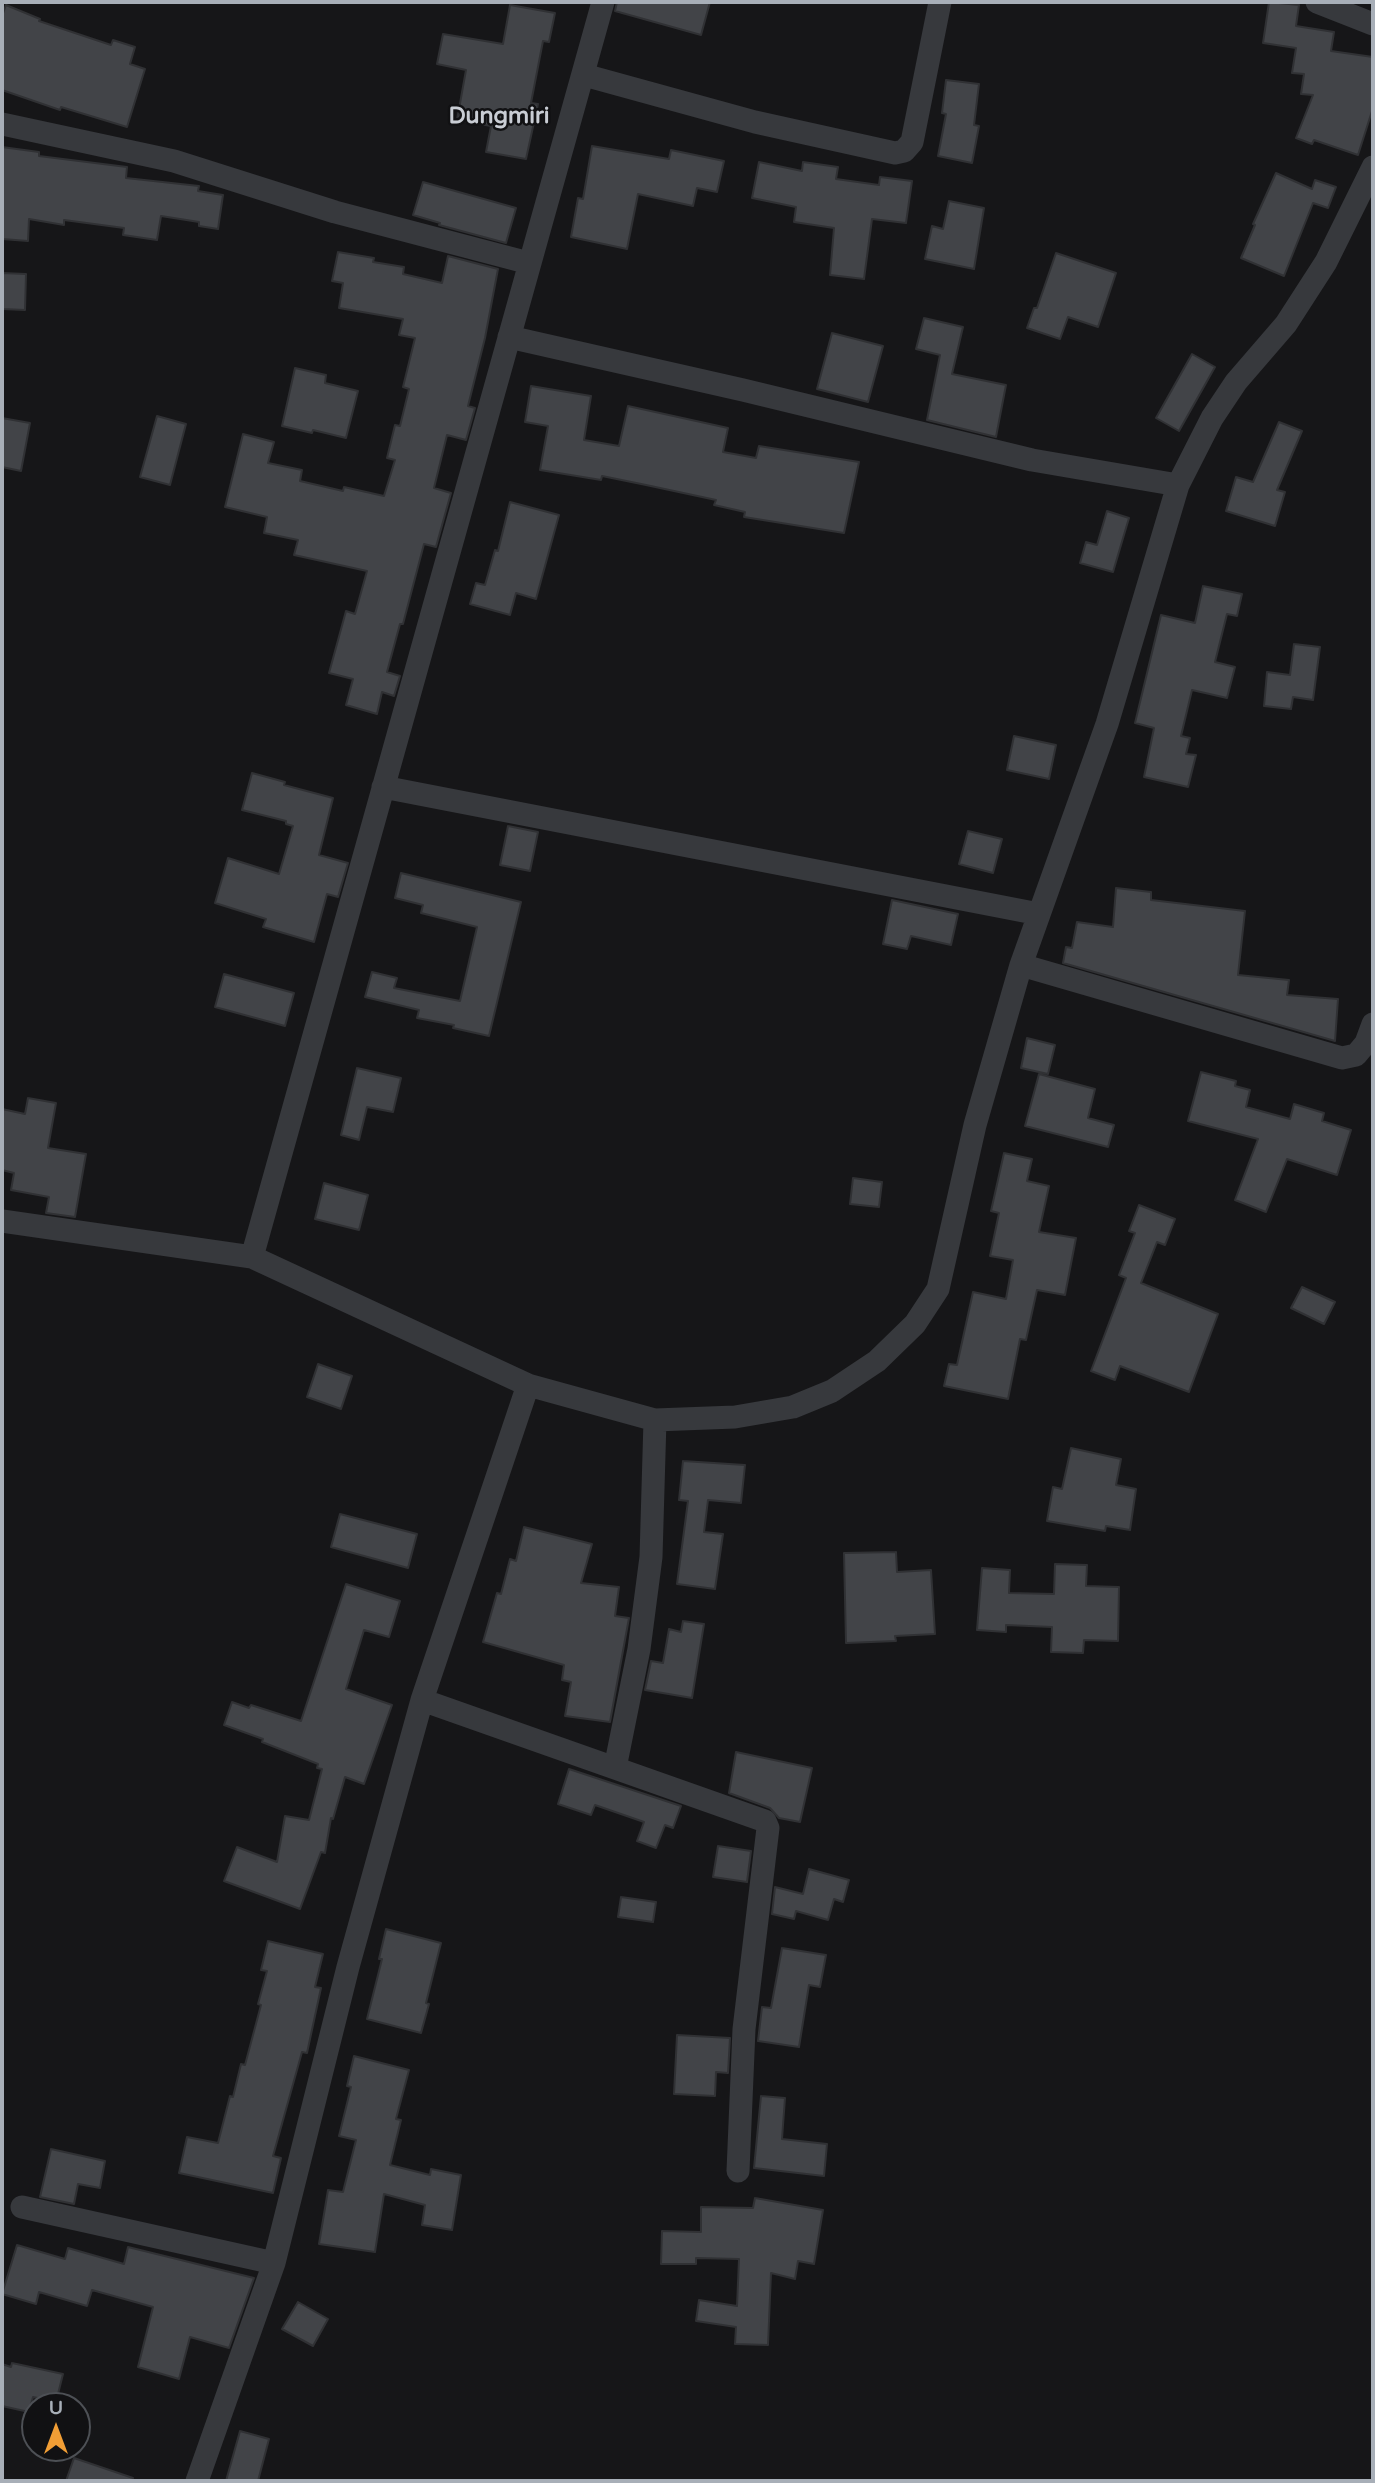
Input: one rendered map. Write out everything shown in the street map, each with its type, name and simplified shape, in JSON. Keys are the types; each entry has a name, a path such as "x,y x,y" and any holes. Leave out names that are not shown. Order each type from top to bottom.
{"street":[{"path":"252,1257 603,2"},
{"path":"584,75 755,122 895,153 909,148 914,134 940,2"},
{"path":"1317,2 1373,24"},
{"path":"2,124 174,161 335,212 529,263"},
{"path":"2,1221 252,1257 528,1385 655,1420 735,1418 793,1407 832,1391 877,1361 915,1324 938,1289 975,1125 1021,965 1107,724 1178,485 1212,418 1230,391 1286,324 1326,262 1373,167"},
{"path":"509,337 1032,460 1178,485"},
{"path":"383,787 1039,914"},
{"path":"1021,965 1342,1058 1356,1055 1366,1042 1373,1024"},
{"path":"198,2481 274,2263 348,1967 422,1700 528,1385"},
{"path":"615,1768 639,1649 651,1557 655,1420"},
{"path":"422,1700 765,1821 768,1828 744,2029 738,2171"},
{"path":"22,2207 274,2263"}],"building":[{"path":"617,2 710,2 701,35 615,11"},
{"path":"1269,2 1299,5 1296,26 1334,32 1331,51 1373,57 1373,108 1358,155 1314,140 1312,144 1296,138 1313,95 1301,94 1304,74 1292,73 1296,48 1263,43"},
{"path":"6,5 40,19 39,21 111,45 113,40 135,47 130,64 145,69 127,127 61,107 60,110 2,90 2,16"},
{"path":"510,5 555,13 549,42 543,41 531,103 538,104 526,159 486,152 491,126 457,120 466,70 437,64 443,34 503,44"},
{"path":"946,80 979,84 974,125 979,126 972,163 938,156 946,114 942,113"},
{"path":"592,146 669,159 671,150 724,161 717,192 697,188 693,206 638,194 627,249 571,237 578,198 583,199"},
{"path":"2,147 39,152 39,156 127,167 126,178 199,186 198,191 223,195 218,229 199,226 199,222 161,216 157,240 123,235 124,228 64,220 64,225 29,219 28,241 2,239"},
{"path":"759,162 802,171 803,162 838,167 836,179 879,185 880,177 912,181 906,223 872,219 864,279 830,275 834,228 794,222 796,207 752,198"},
{"path":"1276,173 1312,189 1315,180 1336,187 1328,208 1313,203 1284,276 1241,258"},
{"path":"423,182 516,208 506,243 413,215"},
{"path":"949,201 984,208 974,269 925,259 932,226 943,229"},
{"path":"338,252 374,258 373,262 404,267 403,274 442,283 448,256 498,269 468,406 475,408 466,440 447,435 434,488 451,493 436,547 424,544 403,624 400,624 387,672 400,676 394,696 382,692 377,714 346,705 353,679 329,673 346,611 355,614 367,571 294,555 298,540 264,533 267,517 225,507 243,434 274,442 268,463 302,470 300,481 343,491 344,487 384,496 395,460 387,458 395,425 400,426 409,389 403,387 415,338 399,335 403,319 339,308 343,283 332,281"},
{"path":"1056,253 1116,273 1098,327 1068,317 1060,339 1027,328 1034,308 1037,308"},
{"path":"2,273 26,274 25,310 2,309"},
{"path":"924,318 963,327 952,374 1006,385 996,437 927,420 940,355 916,349"},
{"path":"832,333 883,346 868,402 817,389"},
{"path":"1192,354 1215,367 1179,431 1156,418"},
{"path":"295,368 326,375 325,383 358,391 346,438 282,426"},
{"path":"531,386 591,396 584,440 619,446 628,406 728,428 723,452 756,458 759,446 859,462 844,533 744,517 745,512 714,505 716,500 646,485 602,476 601,480 540,470 548,426 525,422"},
{"path":"157,416 186,424 170,485 140,477"},
{"path":"2,418 30,423 21,471 2,467"},
{"path":"1279,422 1302,431 1277,490 1285,492 1275,526 1226,511 1236,477 1253,482"},
{"path":"510,502 559,515 536,599 516,593 510,615 470,604 476,583 485,585 495,550 498,551"},
{"path":"1107,511 1129,518 1113,572 1080,563 1086,542 1097,545"},
{"path":"1203,586 1242,594 1237,616 1227,614 1215,662 1235,667 1227,698 1192,690 1181,736 1190,738 1186,754 1196,755 1188,787 1144,777 1154,728 1135,723 1161,615 1195,623"},
{"path":"1294,644 1320,647 1313,700 1293,697 1291,709 1264,706 1267,672 1290,675"},
{"path":"1014,736 1056,745 1049,779 1007,770"},
{"path":"252,773 333,798 319,855 348,863 338,897 327,894 314,942 263,927 266,919 215,903 228,858 279,874 293,826 286,824 286,821 242,810"},
{"path":"508,826 538,832 530,871 500,865"},
{"path":"968,831 1002,839 993,873 959,864"},
{"path":"401,873 521,902 489,1036 453,1028 454,1025 417,1018 419,1010 365,997 372,972 397,978 394,988 460,1001 477,927 421,913 423,905 395,898"},
{"path":"1116,888 1151,892 1151,900 1245,911 1238,975 1289,980 1287,995 1338,999 1335,1041 1063,963 1066,947 1072,948 1077,922 1113,927"},
{"path":"892,900 958,914 951,945 911,936 907,949 883,944"},
{"path":"224,974 294,993 285,1026 215,1007"},
{"path":"1027,1038 1055,1045 1048,1074 1021,1068"},
{"path":"357,1068 401,1078 393,1112 367,1107 359,1140 341,1135"},
{"path":"1201,1072 1236,1081 1235,1086 1250,1090 1246,1107 1290,1119 1294,1104 1324,1113 1322,1121 1351,1130 1337,1175 1287,1159 1266,1212 1235,1200 1258,1139 1188,1121"},
{"path":"1039,1074 1095,1089 1088,1118 1114,1125 1108,1147 1025,1126"},
{"path":"28,1098 56,1103 48,1148 86,1154 75,1217 46,1213 49,1197 11,1190 14,1173 2,1170 2,1109 25,1114"},
{"path":"1004,1153 1032,1159 1027,1181 1049,1186 1039,1232 1076,1238 1065,1295 1037,1290 1026,1340 1020,1339 1008,1399 944,1386 949,1364 957,1365 973,1292 1006,1299 1013,1260 990,1256 999,1213 991,1211"},
{"path":"853,1178 882,1182 879,1207 850,1204"},
{"path":"324,1183 368,1195 359,1230 315,1219"},
{"path":"1139,1205 1175,1219 1165,1245 1157,1242 1141,1283 1218,1314 1189,1392 1120,1366 1115,1380 1091,1371 1126,1278 1119,1275 1135,1233 1129,1231"},
{"path":"1302,1287 1335,1302 1324,1324 1291,1308"},
{"path":"318,1364 352,1376 341,1409 307,1397"},
{"path":"1071,1448 1121,1459 1116,1485 1136,1489 1130,1530 1106,1526 1105,1531 1047,1521 1053,1487 1062,1489"},
{"path":"683,1461 745,1465 741,1503 708,1500 704,1532 723,1534 715,1589 677,1584 688,1501 679,1500"},
{"path":"340,1514 417,1534 408,1568 331,1547"},
{"path":"524,1527 592,1544 581,1583 619,1587 615,1616 629,1618 610,1722 565,1716 571,1682 562,1680 564,1665 483,1642 497,1593 501,1594 510,1559 516,1561"},
{"path":"896,1552 897,1572 931,1570 935,1634 895,1636 896,1641 846,1643 844,1553"},
{"path":"1055,1564 1087,1565 1086,1586 1119,1587 1118,1641 1084,1640 1083,1653 1051,1652 1052,1627 1006,1625 1006,1632 977,1630 982,1568 1010,1570 1009,1593 1054,1594"},
{"path":"346,1584 400,1601 389,1637 364,1630 346,1689 392,1705 364,1784 345,1777 333,1819 331,1818 325,1853 321,1852 300,1909 224,1881 237,1847 277,1862 285,1816 309,1820 322,1769 317,1768 318,1764 262,1742 263,1739 224,1725 232,1702 249,1708 251,1705 301,1721"},
{"path":"683,1621 704,1624 692,1698 645,1690 651,1661 663,1663 669,1629 681,1632"},
{"path":"736,1752 812,1768 800,1822 779,1818 770,1808 729,1793"},
{"path":"569,1769 681,1806 673,1828 665,1825 656,1848 637,1841 644,1822 595,1805 591,1815 558,1804"},
{"path":"718,1846 751,1851 747,1882 713,1877"},
{"path":"809,1869 849,1880 843,1902 834,1899 828,1920 796,1911 794,1919 772,1914 775,1887 803,1894"},
{"path":"621,1897 656,1902 653,1922 618,1917"},
{"path":"386,1929 441,1943 421,2033 367,2019 382,1959 379,1959"},
{"path":"268,1941 323,1954 315,1987 321,1988 307,2053 302,2052 273,2156 281,2158 273,2193 179,2173 187,2137 218,2143 241,2064 245,2065 261,2005 258,2004 267,1971 261,1970"},
{"path":"782,1948 826,1955 820,1987 809,1985 799,2047 758,2041 762,2007 771,2008"},
{"path":"677,2035 730,2038 728,2073 716,2072 715,2096 674,2094"},
{"path":"354,2056 409,2070 396,2119 401,2120 390,2165 430,2175 431,2169 461,2175 452,2230 422,2225 425,2205 384,2194 375,2252 319,2244 328,2190 343,2192 356,2140 339,2136 351,2087 347,2086"},
{"path":"761,2096 785,2098 782,2139 827,2144 824,2176 754,2168"},
{"path":"51,2149 105,2161 100,2188 78,2184 74,2204 40,2197"},
{"path":"755,2198 823,2210 814,2264 798,2261 795,2279 771,2273 768,2345 735,2344 736,2327 696,2321 699,2300 737,2306 739,2259 696,2258 696,2264 661,2264 662,2231 701,2232 701,2207 753,2208"},
{"path":"17,2245 65,2259 68,2248 124,2264 128,2247 254,2278 229,2348 190,2337 179,2379 138,2367 153,2307 92,2290 87,2306 39,2292 36,2304 2,2294"},
{"path":"298,2302 328,2319 313,2346 282,2329"},
{"path":"12,2363 63,2374 58,2392 21,2392 21,2410 2,2406 2,2364 11,2367"},
{"path":"240,2431 269,2439 258,2481 226,2481"},
{"path":"73,2462 86,2462 133,2478 132,2481 66,2481"}],"district":[{"name":"Dungmiri","path":"499,117"}]}
